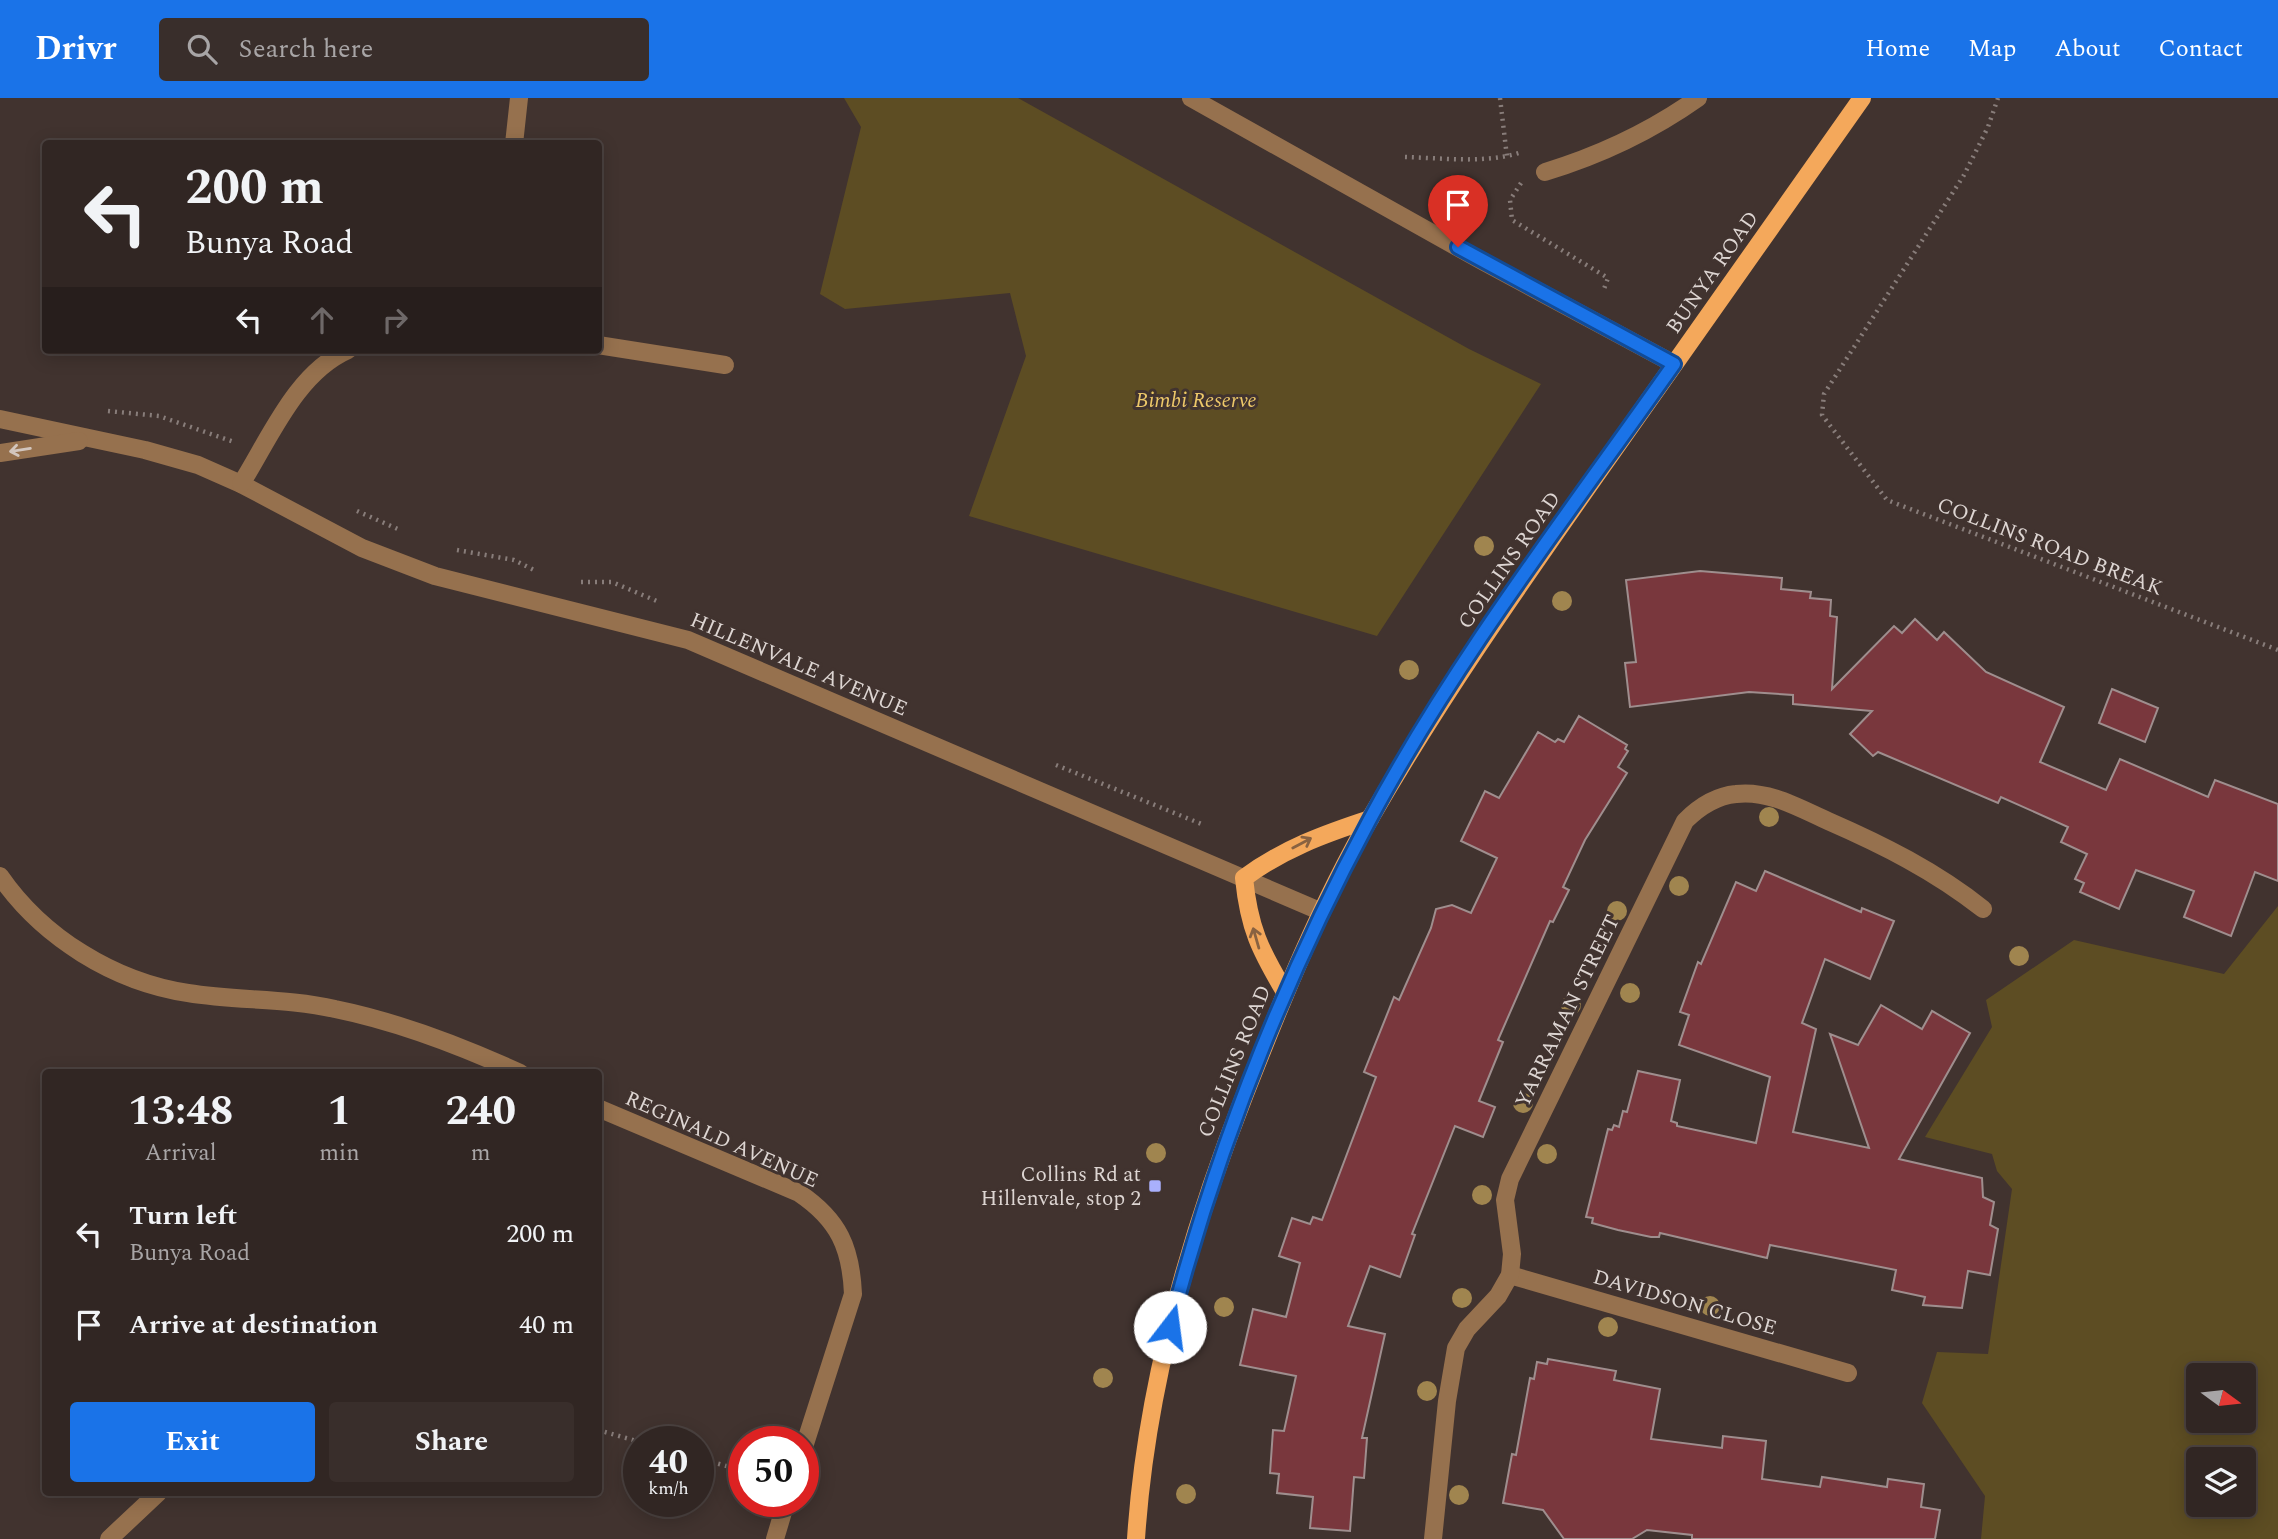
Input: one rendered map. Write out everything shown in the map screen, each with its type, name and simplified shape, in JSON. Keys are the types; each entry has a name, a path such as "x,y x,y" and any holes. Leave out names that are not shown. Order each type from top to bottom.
{"main road":[{"name":"BUNYA ROAD","path":"1674,364 1862,98"},
{"name":"COLLINS ROAD","path":"1136,1539 1144,1459 1156,1390 1185,1271 1226,1141 1285,992 1370,819 1475,647 1674,364"},
{"path":"1285,992 1258,946 1247,909 1244,878 1274,856 1308,839 1370,819"}],"street":[{"path":"514,140 519,98"},
{"name":"BUNYA ROAD","path":"1191,98 1482,261 1674,364"},
{"path":"1545,172 1590,158 1633,139 1669,119 1698,98"},
{"path":"602,346 725,365"},
{"path":"241,484 304,384 340,354"},
{"name":"HILLENVALE AVENUE","path":"0,419 145,450 198,465 241,484 362,548 435,576 688,640 1322,912"},
{"name":"HILLENVALE AVENUE","path":"0,453 89,439"},
{"name":"YARRAMAN STREET","path":"1510,1275 1511,1254 1505,1200 1510,1180 1685,821 1695,811 1728,795 1768,796 1880,844 1939,877 1983,909"},
{"path":"0,876 51,931 92,958 145,985 189,993 334,1008 413,1029 510,1069"},
{"name":"REGINALD AVENUE","path":"602,1110 799,1193 827,1216 846,1243 852,1269 853,1294 811,1426"},
{"path":"1433,1539 1448,1391 1456,1348 1467,1329 1498,1296 1510,1275"},
{"name":"DAVIDSON CLOSE","path":"1510,1275 1848,1373"},
{"path":"109,1539 155,1496"},
{"path":"775,1539 782,1517"}],"path":[{"path":"1500,98 1507,158"},
{"name":"COLLINS ROAD BREAK","path":"1998,98 1988,127 1964,175 1824,394 1822,415 1886,500 2278,650"},
{"path":"1405,157 1507,158 1522,152"},
{"path":"602,1431 623,1437"}],"green space":[{"name":"Bimbi Reserve","path":"844,98 1018,98 1469,349 1541,384 1377,636 969,516 1026,356 1010,293 845,309 820,294 861,127"},
{"path":"2278,906 2278,1539 1981,1539 1985,1496 1922,1403 1937,1352 1988,1354 2012,1189 1997,1171 1992,1154 1925,1137 1992,1027 1986,1000 2074,940 2224,974"}],"building":[{"path":"1700,571 1782,578 1781,589 1811,592 1810,598 1831,600 1830,616 1837,617 1832,689 1894,626 1902,633 1915,619 1937,640 1944,632 1986,672 2064,707 2040,762 2106,790 2120,759 2208,797 2215,780 2278,804 2278,881 2255,872 2231,936 2184,917 2194,891 2136,870 2119,909 2080,892 2084,883 2075,879 2087,854 2061,842 2068,827 2001,797 1998,803 1878,752 1873,756 1850,734 1872,711 1793,704 1793,695 1749,692 1630,707 1625,663 1636,662 1626,580"},
{"path":"2112,689 2158,708 2145,742 2099,723"},
{"path":"1579,716 1627,745 1625,749 1628,751 1618,767 1627,773 1585,840 1563,887 1569,890 1553,922 1550,921 1498,1040 1503,1042 1479,1101 1495,1107 1483,1137 1455,1126 1412,1234 1415,1235 1400,1277 1370,1266 1348,1326 1385,1334 1362,1438 1367,1438 1364,1478 1354,1477 1350,1531 1310,1528 1313,1497 1277,1493 1279,1474 1270,1473 1273,1430 1284,1431 1296,1376 1240,1365 1253,1309 1286,1317 1300,1263 1279,1256 1292,1218 1310,1224 1313,1217 1322,1220 1376,1077 1364,1072 1394,997 1399,1000 1431,928 1436,909 1452,905 1471,913 1497,858 1461,841 1485,791 1499,798 1538,732 1555,742 1558,739 1564,742"},
{"path":"1765,871 1861,912 1862,908 1894,921 1870,979 1825,959 1802,1023 1816,1029 1793,1132 1869,1148 1830,1034 1858,1045 1881,1005 1922,1029 1932,1011 1970,1033 1899,1159 1982,1178 1983,1197 1994,1202 1990,1225 1998,1229 1990,1275 1968,1271 1962,1308 1923,1305 1925,1297 1892,1290 1896,1270 1770,1245 1767,1258 1660,1233 1659,1237 1651,1237 1618,1230 1592,1223 1593,1218 1586,1217 1608,1129 1612,1130 1614,1125 1619,1127 1623,1111 1627,1112 1638,1071 1680,1080 1671,1121 1677,1123 1677,1126 1756,1143 1770,1077 1679,1045 1689,1015 1680,1012 1698,962 1701,964 1736,882 1756,891"},
{"path":"1548,1359 1616,1371 1614,1380 1660,1389 1651,1439 1722,1448 1723,1436 1766,1441 1762,1479 1820,1487 1822,1477 1887,1487 1888,1479 1924,1484 1921,1507 1940,1510 1935,1539 1692,1539 1692,1535 1647,1530 1632,1539 1564,1539 1543,1510 1503,1503 1512,1454 1516,1455 1530,1378 1534,1379 1537,1362 1547,1364"}],"place":[{"name":"Collins Rd at Hillenvale, stop 2","path":"1155,1186"}],"route":[{"path":"1170,1327 1205,1201 1226,1141 1285,992 1370,819 1475,647 1674,364 1458,247"}]}
